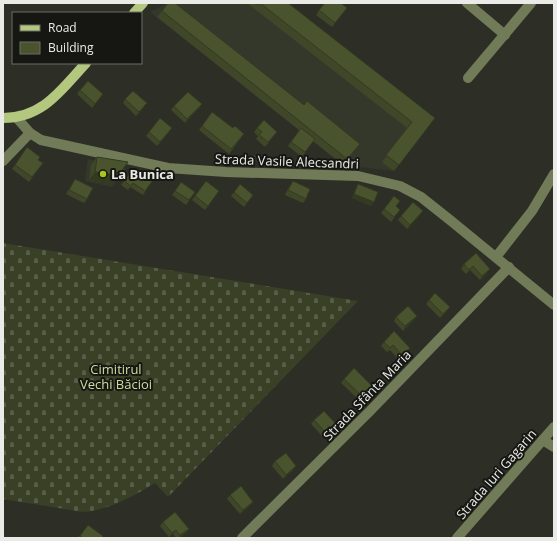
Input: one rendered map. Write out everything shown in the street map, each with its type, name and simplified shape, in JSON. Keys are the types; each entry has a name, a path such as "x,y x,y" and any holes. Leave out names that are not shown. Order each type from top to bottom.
{"main road":[{"path":"135,12 143,3"},
{"path":"3,118 17,118 31,114 47,104 85,64"}],"street":[{"path":"467,3 505,35"},
{"path":"468,78 531,3"},
{"name":"Strada Vasile Alecsandri","path":"17,118 30,133 42,140 168,168 226,172 342,175 380,180 400,186 421,197 554,305"},
{"path":"3,161 30,133"},
{"path":"496,257 532,211 554,174"},
{"name":"Strada Sfânta Maria","path":"242,538 370,411 509,267"},
{"name":"Strada Iuri Gagarin","path":"457,538 554,427"},
{"path":"543,440 554,447"}],"shaded area":[{"path":"167,3 275,3 431,124 394,171 343,165 150,12"},
{"path":"88,159 126,168 112,187 85,181"}],"green space":[{"name":"Cimitirul Vechi Băcioi","path":"3,243 358,301 168,497 155,483 129,498 111,506 93,511 83,512 3,499"}],"building":[{"path":"168,3 175,3 304,105 307,101 360,144 347,159 162,11"},
{"path":"260,3 288,3 435,118 399,165 386,155 412,122"},
{"path":"325,3 341,3 347,8 335,23 319,10"},
{"path":"88,81 103,94 95,104 80,90"},
{"path":"133,91 147,103 139,112 125,99"},
{"path":"188,92 202,104 187,119 174,106"},
{"path":"212,112 233,128 235,126 244,134 231,149 202,126"},
{"path":"160,118 172,128 160,142 149,132"},
{"path":"264,120 277,132 268,142 259,135 262,132 257,128"},
{"path":"301,128 315,139 305,152 291,142"},
{"path":"27,147 40,157 38,160 43,163 32,177 15,165"},
{"path":"247,156 255,156 255,163 246,163"},
{"path":"97,157 128,162 120,173 116,172 115,175 95,172"},
{"path":"133,168 153,180 145,191 133,183 131,186 124,181"},
{"path":"75,179 93,188 87,199 69,190"},
{"path":"206,181 219,191 208,206 195,196"},
{"path":"293,181 310,189 306,199 288,190"},
{"path":"181,182 195,192 189,200 175,191"},
{"path":"240,184 253,195 247,203 234,192"},
{"path":"358,184 378,192 374,202 354,194"},
{"path":"394,196 400,201 396,206 400,210 394,217 384,209"},
{"path":"413,202 423,211 410,225 401,216"},
{"path":"476,253 490,269 482,276 473,266 469,270 464,264"},
{"path":"435,293 450,307 443,314 429,300"},
{"path":"408,306 417,316 405,326 396,317"},
{"path":"394,331 410,348 402,355 393,345 390,348 384,342"},
{"path":"354,368 372,386 362,396 344,379"},
{"path":"324,411 336,424 326,433 314,420"},
{"path":"286,453 296,466 286,475 275,461"},
{"path":"241,486 253,502 243,510 230,495"},
{"path":"175,512 189,529 180,535 176,530 172,533 163,522"},
{"path":"88,525 103,536 102,538 83,538 80,536"}],"place":[{"name":"La Bunica","path":"103,174"}]}
